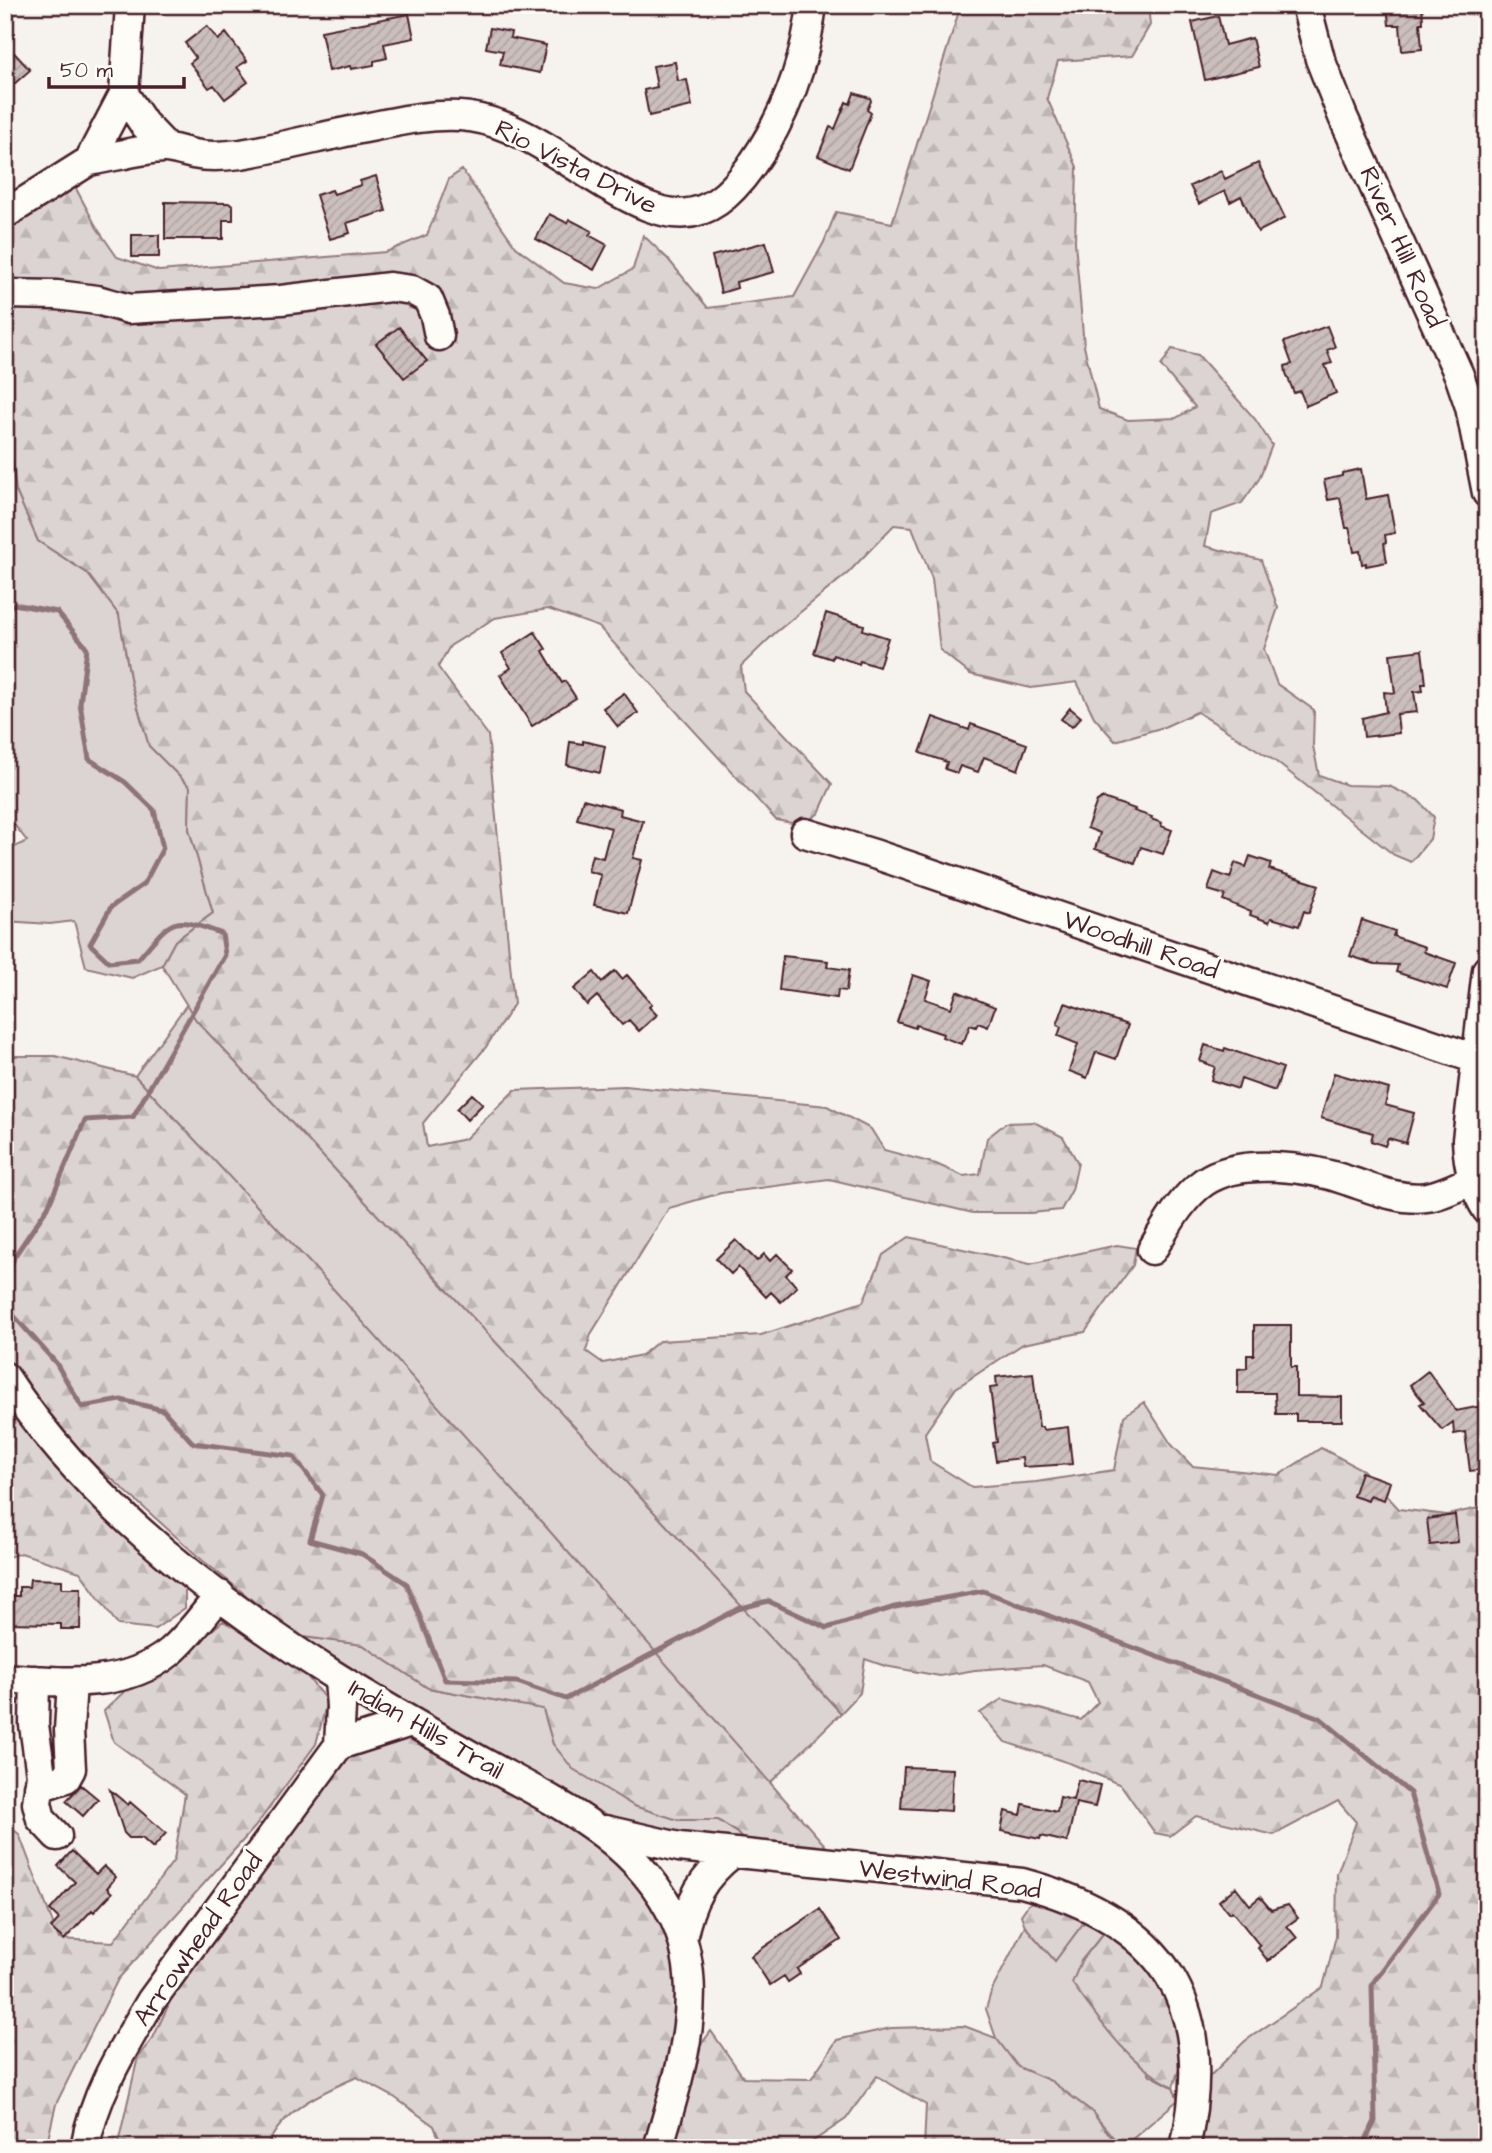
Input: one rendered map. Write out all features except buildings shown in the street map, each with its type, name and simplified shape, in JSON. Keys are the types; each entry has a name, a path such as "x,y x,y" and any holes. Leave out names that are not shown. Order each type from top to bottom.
{"street":[{"path":"89,161 124,94 131,5"},
{"name":"Rio Vista Drive","path":"5,214 89,161 167,148 197,155 239,154 417,117 471,117 506,127 639,205 667,213 696,211 725,196 744,176 766,144 784,112 800,68 812,5"},
{"name":"River Hill Road","path":"1306,5 1320,58 1343,117 1459,375 1470,407 1487,493"},
{"path":"124,94 144,124 167,148"},
{"path":"5,294 57,295 97,300 129,309 281,300 390,287 412,290 428,299 439,336"},
{"name":"Woodhill Road","path":"805,833 877,855 1476,1059"},
{"path":"1487,970 1467,1140 1472,1180 1487,1210"},
{"path":"1152,1250 1171,1220 1202,1183 1236,1169 1299,1169 1328,1174 1395,1195 1427,1197 1472,1180"},
{"name":"Indian Hills Trail","path":"5,1377 53,1441 101,1494 147,1537 220,1595 339,1679 600,1829 654,1885 672,1914 682,1939 688,1970 689,2002 681,2066 658,2148"},
{"path":"5,1678 72,1682 118,1677 160,1659 180,1643 220,1595"},
{"path":"339,1679 339,1745 411,1722"},
{"path":"35,1680 34,1724 41,1775 37,1803 41,1819 57,1836"},
{"path":"39,1787 65,1779 71,1769 69,1730 72,1682"},
{"name":"Arrowhead Road","path":"85,2148 100,2095 124,2046 151,2001 339,1745"},
{"name":"Westwind Road","path":"600,1829 679,1847 1022,1883 1058,1892 1105,1914 1143,1942 1158,1959 1175,1984 1184,2005 1191,2030 1195,2064 1193,2105 1185,2148"},
{"path":"682,1939 688,1913 700,1886 715,1867 733,1853"}],"green space":[{"path":"961,5 1148,5 1150,25 1132,56 1058,61 1047,98 1077,167 1075,242 1084,346 1099,409 1128,420 1176,418 1195,407 1161,366 1172,349 1198,355 1255,419 1272,445 1259,479 1242,503 1211,514 1205,546 1261,560 1278,608 1264,649 1277,684 1314,710 1313,746 1319,775 1347,785 1389,786 1418,800 1434,817 1430,839 1411,862 1394,855 1275,761 1197,712 1164,727 1115,741 1094,717 1077,682 1031,688 970,674 940,650 932,579 912,527 894,525 848,573 775,633 741,666 744,691 832,784 819,813 802,825 776,820 599,627 548,609 495,618 450,646 438,667 488,735 514,1004 486,1047 423,1123 427,1147 465,1139 515,1090 625,1086 827,1106 871,1129 884,1150 936,1164 963,1176 980,1174 987,1138 1006,1123 1034,1122 1063,1137 1078,1163 1072,1190 1061,1210 973,1213 829,1179 721,1193 669,1208 591,1334 586,1351 603,1363 642,1355 659,1341 761,1335 863,1302 883,1255 909,1237 1030,1264 1117,1245 1136,1248 1133,1265 1085,1332 1023,1344 956,1388 925,1433 930,1461 972,1487 1036,1482 1114,1470 1124,1416 1144,1402 1171,1444 1192,1466 1279,1475 1321,1448 1363,1470 1399,1509 1447,1515 1487,1506 1487,2148 1219,2148 1200,2143 1204,2082 1245,2041 1323,1987 1336,1936 1337,1874 1356,1822 1338,1801 1274,1835 1196,1816 1170,1836 1155,1833 1121,1785 1072,1764 1005,1742 980,1713 1002,1699 1081,1720 1098,1702 1088,1682 1043,1665 975,1670 940,1676 885,1666 865,1659 860,1693 841,1713 196,1020 162,965 175,941 213,913 189,829 190,787 149,746 131,683 119,615 87,573 38,541 16,491 7,412 5,225 73,183 97,228 117,257 159,271 386,252 427,235 449,179 462,170 516,247 564,283 598,289 633,269 643,235 668,259 708,308 794,297 824,242 836,212 892,223"},
{"path":"5,412 16,491 38,541 87,573 119,615 131,683 149,746 190,787 189,829 213,913 175,941 162,965 132,978 86,967 74,921 50,924 5,921 5,852 27,841 5,813"},
{"path":"187,1004 196,1020 841,1713 769,1784 455,1427 135,1076"},
{"path":"5,1056 55,1056 135,1076 311,1264 830,1851 747,1844 736,1832 718,1820 678,1820 634,1806 573,1769 553,1744 543,1709 428,1688 363,1645 297,1636 202,1560 112,1479 64,1441 5,1356"},
{"path":"5,1402 13,1415 115,1523 185,1581 185,1608 155,1629 118,1625 80,1572 21,1553 5,1558"},
{"path":"223,1621 298,1665 327,1701 316,1744 255,1827 118,1979 56,2104 46,2148 5,2148 5,1823 19,1834 59,1939 113,1942 174,1860 185,1794 114,1742 104,1711 134,1682 177,1659"},
{"path":"297,1636 363,1645 428,1688 543,1709 553,1744 678,1820 718,1820 736,1832 747,1844 638,1827 592,1809 498,1761"},
{"path":"399,1736 428,1745 579,1829 629,1870 669,1933 680,2020 645,2148 443,2148 434,2126 394,2097 357,2077 304,2104 282,2123 266,2148 117,2148 138,2057 153,2038 177,1987 348,1754"},
{"path":"1036,1899 1087,1918 1055,1961 1025,1926 1021,1915"},
{"path":"1087,1918 1107,1929 1081,1961 1150,2075 1173,2087 1178,2100 1122,2148 1091,2111 1051,2081 1018,2067 996,2038 986,2009 991,1992 1025,1926 1055,1961"},
{"path":"1107,1929 1130,1942 1163,1982 1178,2020 1180,2066 1173,2087 1129,2054 1105,2028 1072,1983 1081,1961"},
{"path":"964,2026 996,2038 1018,2067 1051,2081 1091,2111 1120,2148 924,2148 926,2105 877,2076 846,2119 803,2148 671,2148 700,2046 711,2031 744,2078 811,2079 837,2040 891,2028"}],"waterway":[{"path":"5,610 14,604 57,612 87,648 80,704 89,759 125,782 154,810 163,848 144,884 111,907 90,944 109,962 138,959 166,928 182,923 222,934 225,955 133,1117 85,1120 48,1207 14,1257 5,1287"},
{"path":"5,1306 56,1363 82,1407 121,1400 163,1410 193,1443 293,1456 323,1495 310,1540 362,1554 407,1584 445,1680 517,1682 566,1699 738,1609 768,1601 827,1628 895,1607 983,1591 1320,1718 1410,1793 1439,1894 1372,1984 1375,2121 1362,2148"}]}
